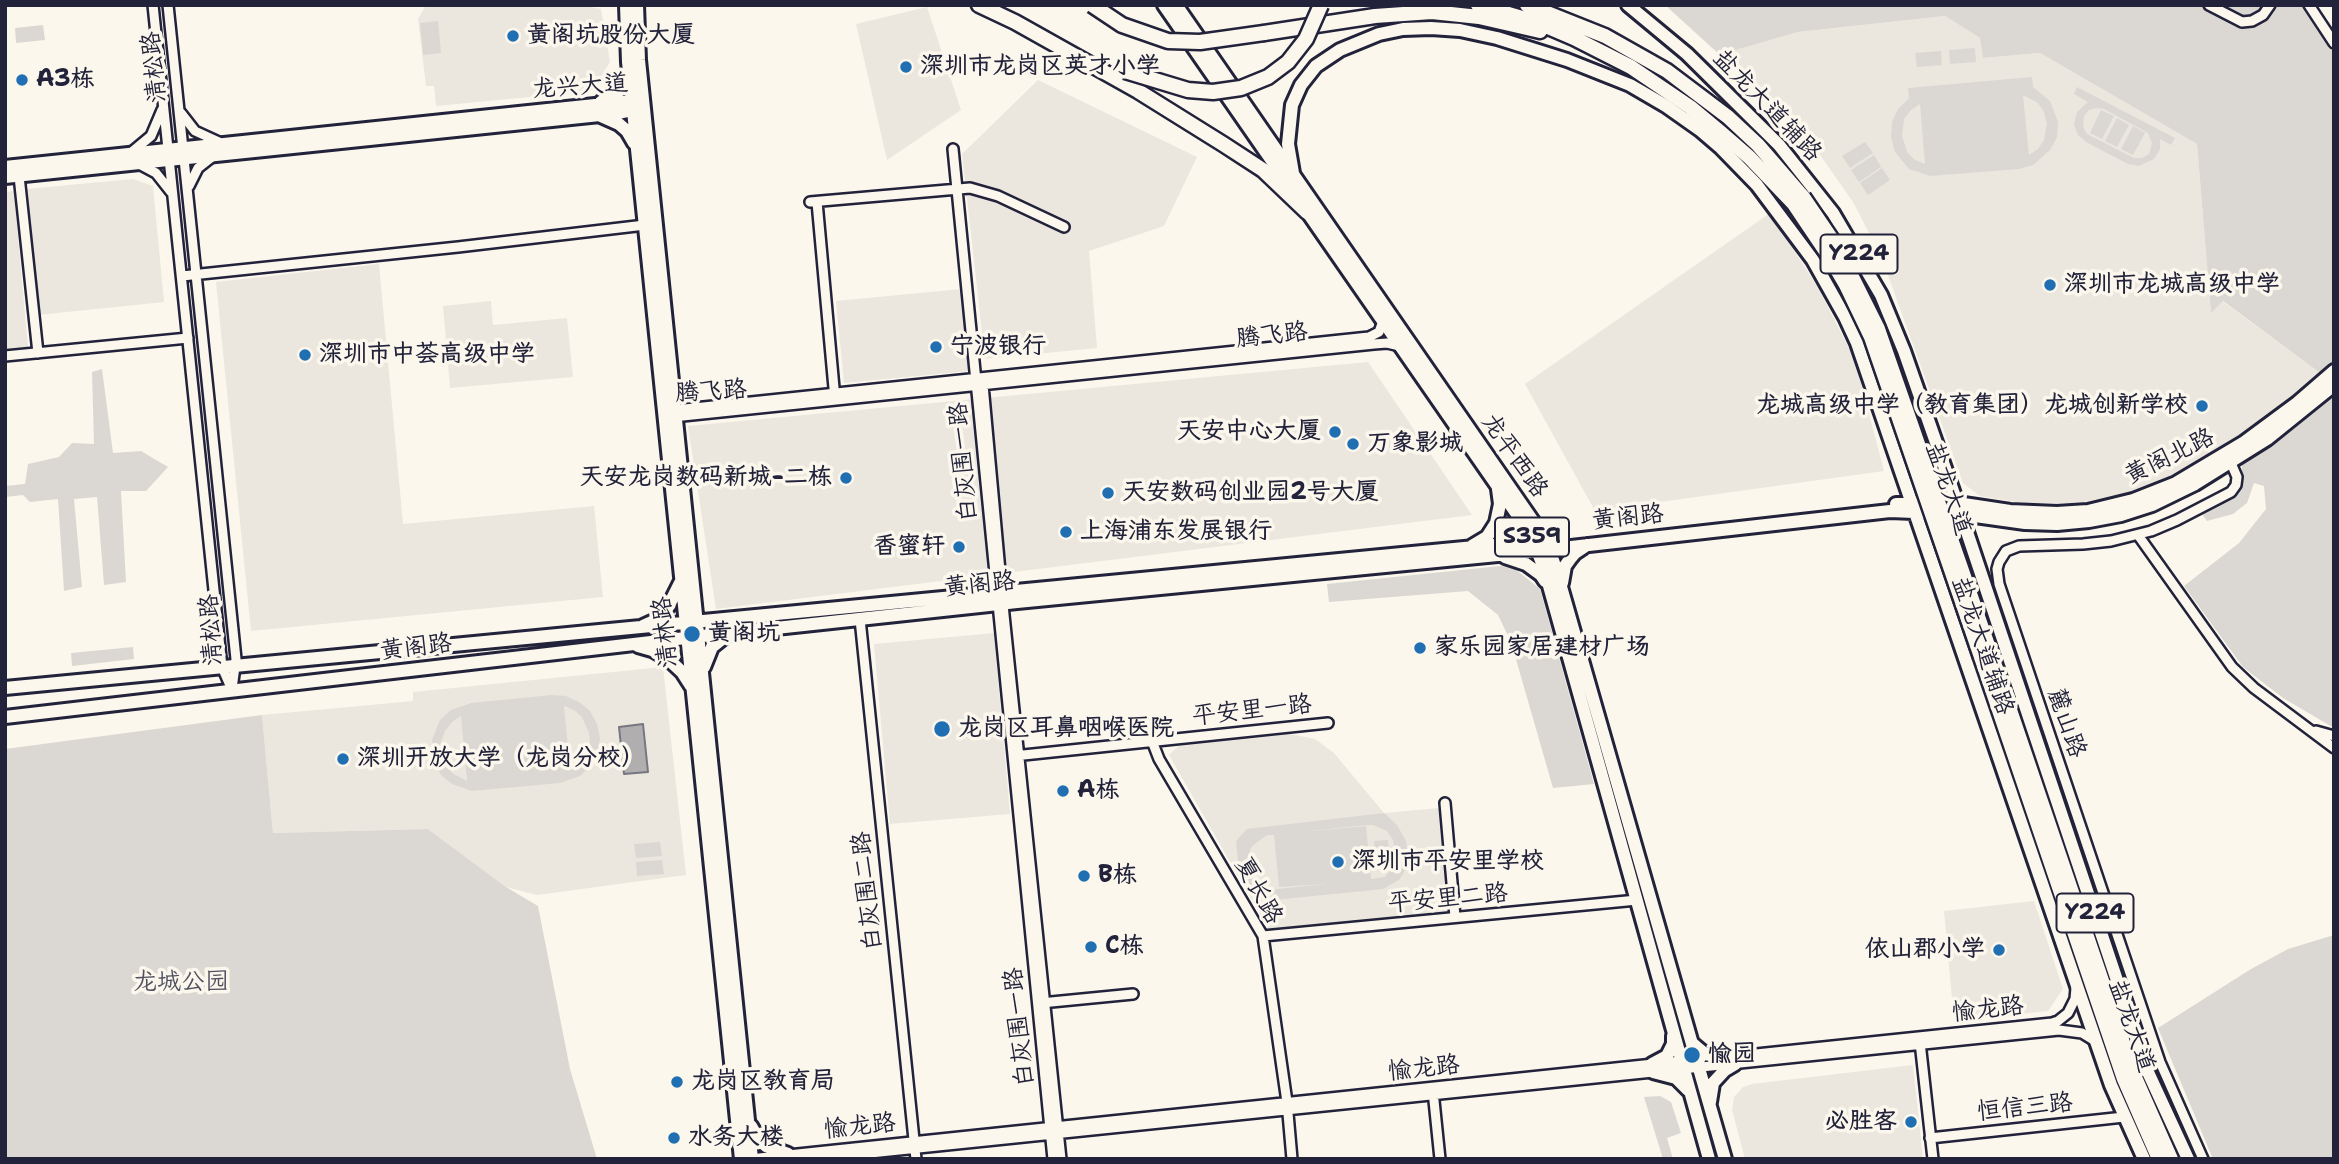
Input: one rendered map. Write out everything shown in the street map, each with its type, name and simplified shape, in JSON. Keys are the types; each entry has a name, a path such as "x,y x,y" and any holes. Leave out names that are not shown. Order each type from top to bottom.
{"highway":[{"path":"979,5 1066,48 1138,91 1244,158 1279,184 1307,212"},
{"path":"1092,5 1122,25 1168,41 1215,40 1375,16 1432,12 1479,17 1574,38"},
{"path":"1066,48 1125,71 1188,90 1213,92 1241,88 1268,77 1288,61 1306,39 1321,5"},
{"name":"盐龙大道","path":"1478,5 1515,15 1574,38 1631,67 1690,107 1798,201"},
{"name":"盐龙大道","path":"1527,5 1605,36 1667,71 1728,117 1758,145 1798,201 1846,285 1871,337 2134,1075 2171,1159"},
{"path":"1554,5 1605,36"},
{"name":"盐龙大道","path":"1986,656 2124,1079 2159,1159"}],"main road":[{"path":"587,111 618,92 627,74 626,5"},
{"path":"636,106 637,5"},
{"name":"龙平西路","path":"1164,5 1530,533 1542,545"},
{"name":"龙平西路","path":"1176,5 1293,173 1542,545 1634,867 1692,1042 1725,1159"},
{"name":"盐龙大道辅路","path":"1628,5 1670,39 1779,145 1822,197 1849,237 1881,295 1904,351 1959,509 2147,1070 2189,1159"},
{"name":"盐龙大道辅路","path":"1293,173 1288,155 1292,105 1301,85 1316,66 1352,44 1379,34 1432,27 1477,33 1567,60 1620,81 1666,106 1721,148 1757,185 1794,231 1813,260 1846,317 1867,368 1938,584 2096,1041 2124,1117 2144,1159"},
{"path":"628,62 636,106"},
{"name":"龙兴大道","path":"12,176 184,153 228,143 636,106"},
{"name":"清林路","path":"636,106 637,150 645,225 672,414 681,576 703,676 704,744 736,1059 749,1158"},
{"name":"清林路","path":"636,106 693,586 691,623"},
{"path":"587,111 619,124 633,139 637,150"},
{"name":"龙兴大道","path":"184,153 218,155 587,111"},
{"name":"龙兴大道","path":"5,167 131,159"},
{"name":"黄阁北路","path":"1992,514 2073,512 2118,505 2148,495 2190,475 2243,443 2297,403 2334,371"},
{"name":"黄阁北路","path":"1959,509 2041,524 2073,523 2137,510 2167,499 2231,463 2286,426 2334,385"},
{"path":"1891,440 1901,449 1915,450 1926,442 1931,429"},
{"path":"1948,479 1992,514 1975,525 1970,532 1969,541"},
{"path":"1469,548 1487,537 1496,523 1500,504 1497,485"},
{"name":"黄阁路","path":"5,688 691,623 734,626 860,619 1000,598 1494,555 1542,545 1889,504 1913,508 1959,509"},
{"name":"黄阁路","path":"5,717 630,645 693,637 734,626 1469,548 1590,543 1913,508"},
{"path":"1494,555 1526,564 1555,586 1570,559 1590,543"},
{"path":"1938,584 1942,572 1959,562 1971,565 1980,573"},
{"path":"638,628 654,621 668,607 677,592 681,576"},
{"path":"693,586 706,611 734,626 707,655 703,676"},
{"name":"清林路","path":"693,637 693,690 704,744"},
{"path":"630,645 641,646 661,654 682,672 693,690"},
{"name":"龙平西路","path":"1634,867 1637,900 1709,1159"},
{"path":"1673,1028 1670,1051 1653,1068 1676,1078 1688,1088 1692,1097"},
{"path":"1692,1042 1705,1054 1722,1057"},
{"name":"清林路","path":"736,1059 748,1120 749,1158"},
{"path":"1711,1109 1713,1083 1735,1064"},
{"path":"748,1120 759,1140 773,1150 788,1154"}],"street":[{"name":"清松路","path":"153,5 222,667 232,690"},
{"name":"清松路","path":"168,5 237,666 232,690"},
{"path":"2209,5 2242,22 2252,21 2263,15 2270,5"},
{"path":"2309,5 2330,31 2334,43"},
{"path":"163,102 158,125 131,159 156,173 169,187 173,197"},
{"path":"178,104 184,119 195,131 211,140 228,143"},
{"name":"白灰围一路","path":"953,149 1054,1130 1061,1159"},
{"path":"188,191 198,168 218,155"},
{"path":"12,176 38,354"},
{"path":"835,397 813,202 970,188 985,191 1064,227"},
{"path":"182,276 645,225"},
{"name":"腾飞路","path":"979,383 1369,337 1379,332 1383,321"},
{"path":"5,356 188,338"},
{"name":"腾飞路","path":"672,414 1387,343 1401,346"},
{"name":"麓山路","path":"2203,1159 2160,1062 2024,659 1997,569 2002,556 2012,548 2025,545 2083,544 2138,535 2177,520 2228,495 2234,489 2236,473 2231,463"},
{"path":"2138,535 2232,667 2255,688 2334,748"},
{"name":"白灰围二路","path":"860,619 916,1159"},
{"path":"2011,663 2024,659"},
{"name":"平安里一路","path":"1016,756 1328,723"},
{"path":"2308,728 2334,736"},
{"name":"夏长路","path":"1152,741 1159,759 1264,936 1292,1159"},
{"path":"1445,803 1455,917"},
{"name":"平安里二路","path":"1264,936 1637,900"},
{"name":"愉龙路","path":"749,1158 914,1144 1683,1065 1735,1064 1920,1041 2058,1021 2072,1007 2076,983"},
{"path":"1041,1003 1133,994"},
{"name":"愉龙路","path":"1698,1064 1722,1057 2067,1030 2082,1033 2096,1041"},
{"path":"1920,1041 1933,1159"},
{"path":"1433,1091 1440,1159"},
{"name":"恒信三路","path":"1930,1138 2124,1117"},
{"name":"白灰围一路","path":"1053,1159 1054,1130"},
{"name":"愉龙路","path":"811,1159 914,1144"}],"shaded area":[{"path":"426,5 580,5 601,9 610,62 592,91 436,106 434,86 426,86 418,19"},
{"name":"深圳市龙岗区英才小学","path":"927,7 961,110 887,160 856,24"},
{"name":"深圳市龙城高级中学","path":"1945,16 1980,38 1983,58 2040,53 2197,144 2211,312 2222,301 2320,373 2239,436 2173,475 2132,492 2074,504 2029,504 1980,496 1963,483 1881,256 1853,202 1818,152 1778,106 1732,66 1731,51 1798,32"},
{"path":"1038,80 1197,157 1164,226 1089,251 1097,348 985,359 962,154"},
{"path":"133,179 153,186 164,302 38,315 26,189"},
{"path":"14,191 28,348 5,350 5,192"},
{"path":"1770,213 1817,286 1855,360 1884,471 1595,511 1525,384"},
{"path":"379,264 403,524 594,506 603,597 251,631 216,282"},
{"path":"961,289 969,371 844,383 836,301"},
{"path":"491,301 493,325 567,318 573,377 450,388 443,306"},
{"path":"1368,362 1472,515 716,609 688,426"},
{"name":"龙岗区耳鼻咽喉医院","path":"994,633 1010,814 890,824 874,644"},
{"path":"663,667 686,875 537,895 506,887 428,829 273,833 262,715 413,701 413,692"},
{"path":"643,724 648,772 624,774 619,727"},
{"name":"深圳市平安里学校","path":"1280,732 1315,739 1334,753 1384,813 1440,808 1450,911 1269,930 1169,755 1178,746"},
{"name":"依山郡小学","path":"2034,901 2063,989 2048,1011 1954,1021 1944,911"},
{"path":"1913,1065 1923,1159 1745,1159 1732,1110 1734,1097 1743,1087"}],"green space":[{"path":"1665,5 2305,5 2334,49 2334,360 2320,373 2223,301 2211,313 2197,144 2040,53 1983,58 1980,38 1945,16 1798,32 1732,51 1732,66"},
{"path":"438,21 441,53 423,55 420,23"},
{"path":"43,25 45,40 16,43 15,28"},
{"path":"1975,48 1976,62 1950,64 1949,50"},
{"path":"1941,51 1942,65 1917,67 1915,53"},
{"path":"2032,77 2033,87 2050,101 2058,122 2057,137 2050,150 2033,165 2019,169 1930,176 1909,169 1895,152 1891,137 1892,122 1898,109 1909,98 1908,88","holes":["2023,95 2038,103 2047,123 2044,140 2038,149 2029,155","1920,104 1925,164 1915,160 1907,152 1902,136 1904,119"]},
{"path":"2077,87 2175,138 2171,145 2160,139 2160,149 2154,159 2139,166 2128,164 2078,135 2074,124 2077,112 2088,102 2074,94","holes":["2104,109 2148,133 2152,143 2149,154 2134,158 2087,134 2083,127 2084,116 2089,110"]},
{"path":"2101,110 2114,116 2102,139 2090,133"},
{"path":"2117,118 2129,125 2117,147 2105,141"},
{"path":"2133,126 2145,133 2133,155 2121,149"},
{"path":"1865,142 1873,153 1850,168 1842,156"},
{"path":"1874,155 1881,167 1859,182 1851,170"},
{"path":"1882,168 1890,180 1868,195 1860,183"},
{"path":"102,369 113,453 141,451 168,467 146,491 121,491 126,582 104,585 97,497 74,499 82,587 64,591 58,499 30,502 23,495 5,497 5,486 25,484 28,464 59,457 72,443 94,444 92,372"},
{"path":"2334,396 2334,728 2283,698 2243,667 2184,586 2239,543 2266,509 2264,486 2254,483 2247,503 2233,514 2207,521 2199,510 2226,497 2242,480 2242,465 2290,432"},
{"path":"1510,565 1540,589 1594,784 1553,788 1511,642 1498,615 1468,591 1329,602 1327,584"},
{"path":"133,647 134,659 72,666 71,653"},
{"path":"566,696 590,711 597,724 600,739 597,753 591,766 580,776 560,783 472,791 452,784 441,775 434,762 432,740 440,720 451,710 471,703","holes":["564,706 582,717 589,733 590,744 586,755 570,770","461,716 467,780 467,781 452,773 441,753 445,731"]},
{"name":"龙城公园","path":"262,715 273,833 428,829 506,887 538,906 570,1069 597,1159 5,1159 5,749"},
{"path":"1384,813 1397,825 1406,841 1408,856 1399,880 1383,889 1264,901 1253,894 1239,870 1236,841 1247,829","holes":["1366,825 1387,831 1393,840 1396,862 1385,877 1371,879 1366,826 1301,832","1267,835 1274,835 1279,887 1326,884 1267,890 1259,886 1252,877 1248,856 1252,846"]},
{"path":"1388,840 1390,867 1376,868 1374,841"},
{"path":"660,842 662,856 636,858 634,844"},
{"path":"662,860 664,874 637,876 636,862"},
{"path":"2334,935 2334,1159 2213,1159 2158,1028 2251,969 2288,949"},
{"path":"1660,1096 1671,1102 1681,1133 1667,1138 1673,1159 1663,1159 1644,1097"}],"place":[{"name":"黄阁坑股份大厦","path":"513,36"},
{"name":"深圳市龙岗区英才小学","path":"906,67"},
{"name":"A3栋","path":"22,80"},
{"name":"深圳市龙城高级中学","path":"2050,285"},
{"name":"宁波银行","path":"936,347"},
{"name":"深圳市中荟高级中学","path":"305,355"},
{"name":"龙城高级中学（教育集团）龙城创新学校","path":"2202,406"},
{"name":"天安中心大厦","path":"1335,432"},
{"name":"万象影城","path":"1353,444"},
{"name":"天安龙岗数码新城-二栋","path":"846,478"},
{"name":"天安数码创业园2号大厦","path":"1108,493"},
{"name":"上海浦东发展银行","path":"1066,532"},
{"name":"香蜜轩","path":"959,547"},
{"name":"黄阁坑","path":"692,634"},
{"name":"家乐园家居建材广场","path":"1420,648"},
{"name":"龙岗区耳鼻咽喉医院","path":"942,729"},
{"name":"深圳开放大学（龙岗分校）","path":"343,759"},
{"name":"A栋","path":"1063,791"},
{"name":"深圳市平安里学校","path":"1338,862"},
{"name":"B栋","path":"1084,876"},
{"name":"C栋","path":"1091,947"},
{"name":"依山郡小学","path":"1999,950"},
{"name":"愉园","path":"1692,1055"},
{"name":"龙岗区教育局","path":"677,1082"},
{"name":"必胜客","path":"1911,1122"},
{"name":"水务大楼","path":"674,1138"}]}
